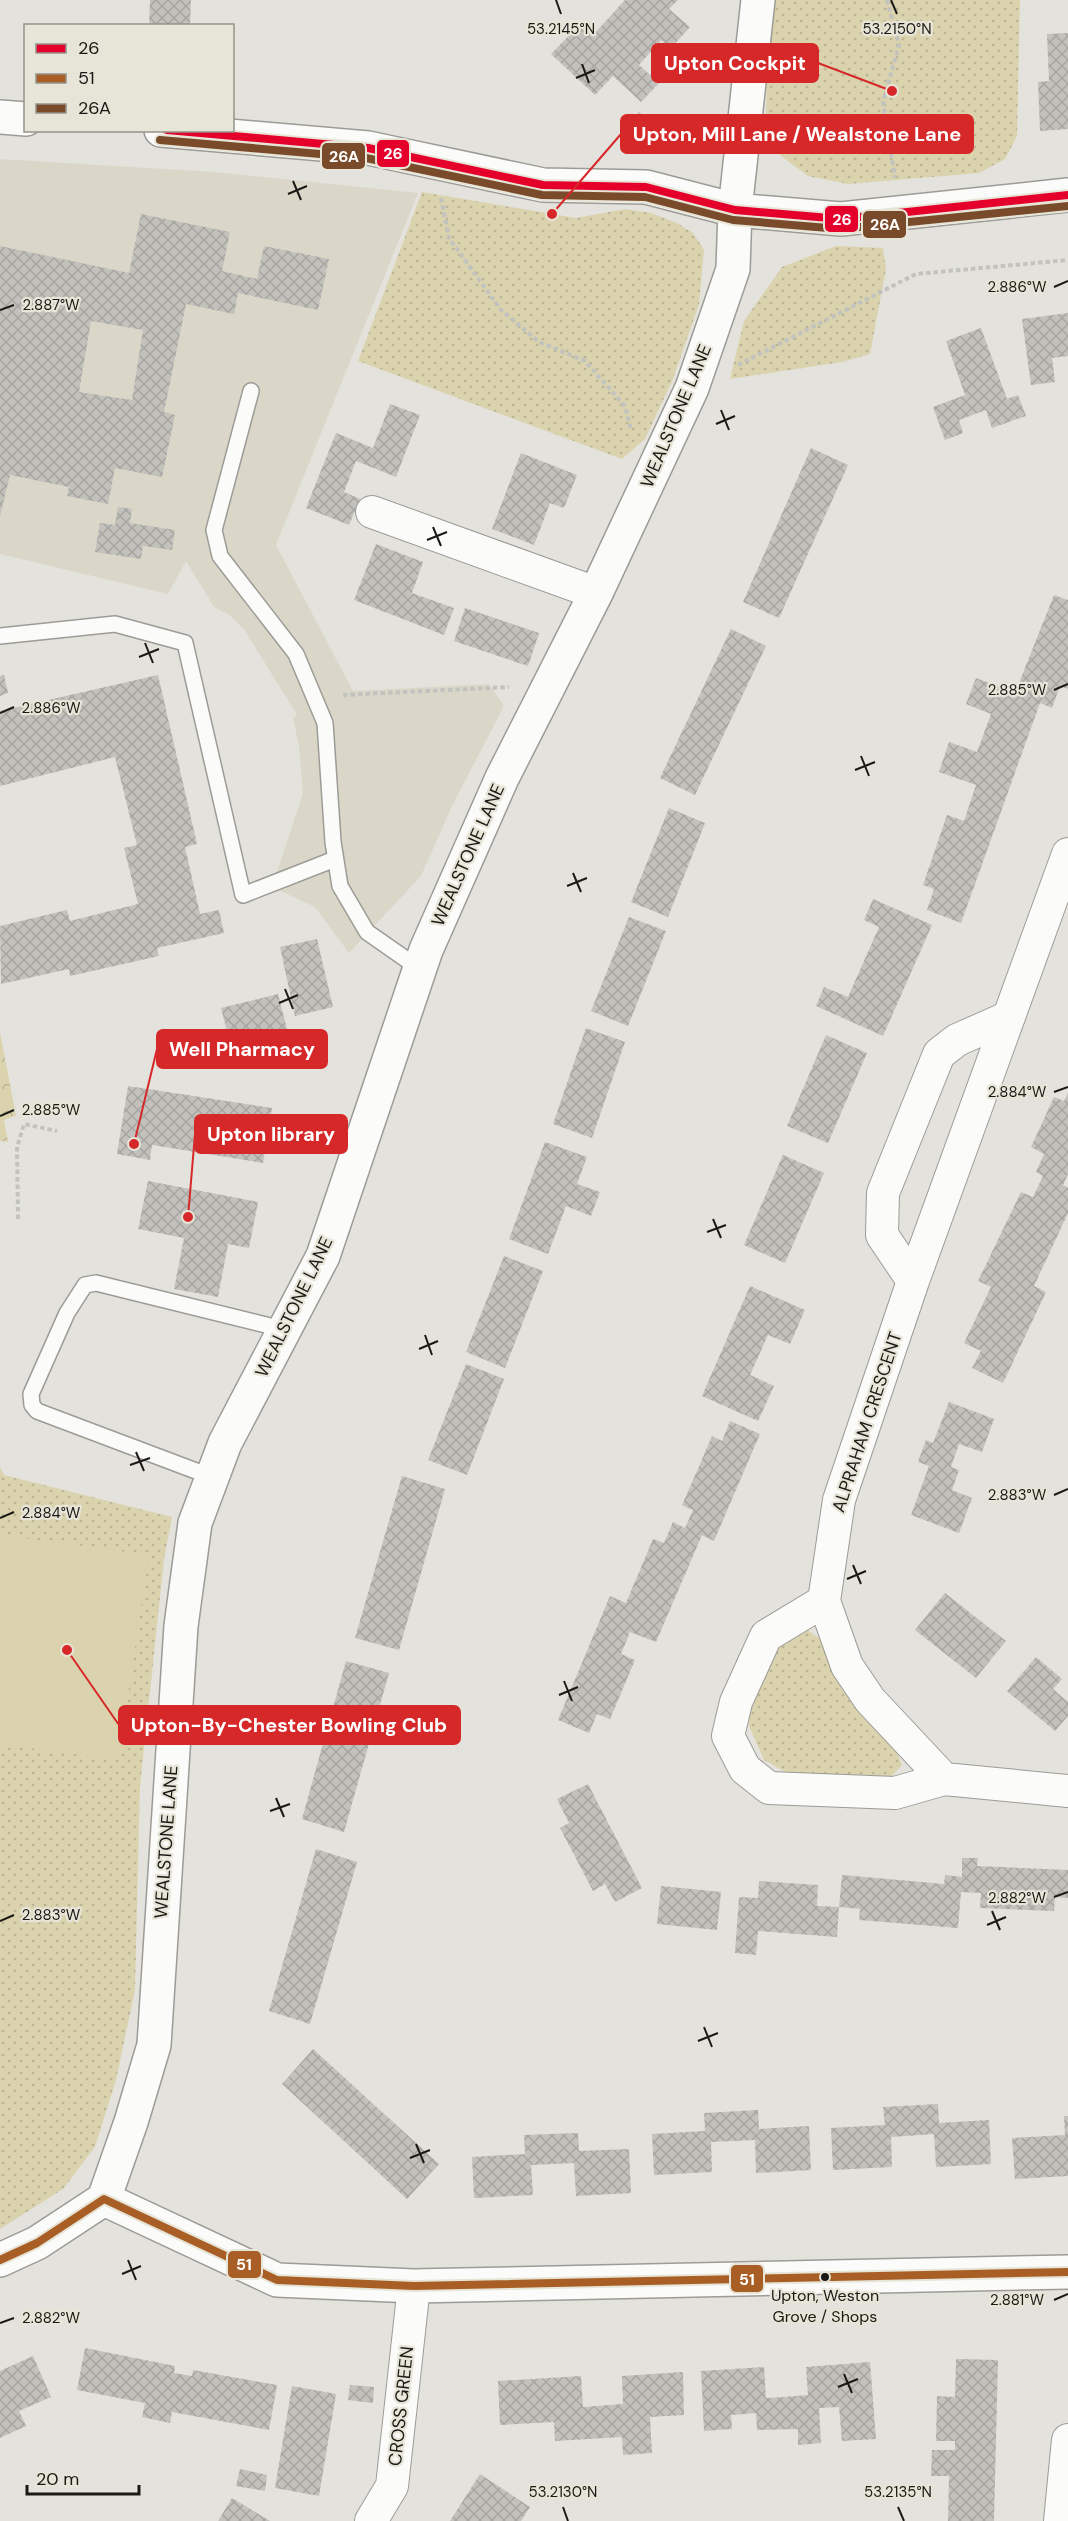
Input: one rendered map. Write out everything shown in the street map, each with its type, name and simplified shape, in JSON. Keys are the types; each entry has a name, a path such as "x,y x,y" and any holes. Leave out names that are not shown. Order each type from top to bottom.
{"street":[{"name":"WEALSTONE LANE","path":"104,2199 153,2046 181,1626 195,1523 225,1443 323,1256 420,969 502,778 596,593 692,388 733,268 735,210 758,0"},
{"path":"0,117 24,119"},
{"path":"184,132 368,148 543,185 646,187 735,210 842,219 1068,195"},
{"path":"372,512 596,593"},
{"name":"ALPRAHAM CRESCENT","path":"944,1779 870,1700 847,1666 824,1601 839,1500 913,1281 1068,854"},
{"path":"913,1281 882,1235 883,1193 939,1054 957,1040 1009,1017"},
{"path":"824,1601 766,1636 736,1702 728,1736 745,1769 769,1788 895,1793 944,1779 1068,1791"},
{"path":"0,2260 38,2243 104,2199 277,2280 414,2286 1068,2272"},
{"name":"CROSS GREEN","path":"371,2521 392,2486 414,2286"},
{"path":"1060,2521 1068,2440"}],"lane":[{"path":"251,391 214,530 220,556 296,654 325,723 339,886 368,932 420,969"},
{"path":"0,636 115,624 185,643 243,894 336,859"},
{"path":"212,1477 37,1412 32,1405 31,1394 67,1313 85,1285 96,1284 286,1330"}],"path":[{"path":"887,0 899,45 883,102 901,213"},
{"path":"441,164 440,196 449,238 474,276 501,310 540,342 585,361 605,382 625,406 634,448 653,472"},
{"path":"692,388 916,274 1068,260"},
{"path":"336,685 342,695 549,685"},
{"path":"18,1219 16,1147 24,1124 57,1131"}],"shaded area":[{"path":"0,159 214,172 418,193 276,545 353,691 489,684 504,706 452,806 421,876 349,953 315,907 272,887 303,793 299,746 293,718 297,715 244,629 228,614 214,607 186,561 168,594 0,554"}],"green space":[{"path":"771,0 1020,0 1017,136 1005,159 979,173 848,184 808,176 781,156 766,131 767,51"},
{"path":"422,192 576,218 625,209 651,213 677,223 693,233 704,250 699,304 673,379 645,439 622,459 358,361"},
{"path":"836,246 883,248 886,269 870,354 842,362 730,379 744,321 782,267"},
{"path":"0,1032 16,1116 4,1120 8,1142 0,1141"},
{"path":"0,1467 4,1475 172,1517 164,1559 140,1786 135,1990 116,2080 95,2147 63,2189 0,2229"},
{"path":"0,1535 149,1555 118,1760 0,1744"},
{"path":"805,1628 820,1639 850,1701 894,1745 902,1765 891,1777 791,1775 764,1760 749,1726 751,1699 774,1647"}],"building":[{"path":"150,0 191,0 190,24 149,24"},
{"path":"625,0 678,0 669,9 690,27 671,48 661,40 639,65 659,83 641,102 613,76 595,95 551,54 582,22 594,34"},
{"path":"1068,33 1068,129 1040,131 1038,82 1049,81 1047,34"},
{"path":"639,112 664,136 650,151 625,127"},
{"path":"141,214 230,232 222,271 257,279 264,246 329,259 318,310 238,293 234,314 186,304 164,412 175,415 162,477 115,468 108,504 67,496 69,487 10,475 0,516 0,246 129,273","holes":["91,321 143,330 132,400 79,392"]},
{"path":"1068,313 1068,356 1052,358 1055,382 1031,385 1022,319"},
{"path":"981,328 1007,399 1018,395 1026,416 992,428 986,410 959,420 963,433 945,440 933,407 965,395 946,341"},
{"path":"390,404 420,415 396,477 356,461 344,492 360,499 349,525 306,508 336,433 373,448"},
{"path":"811,448 848,465 779,618 743,602"},
{"path":"521,453 577,475 564,508 550,503 534,545 492,529"},
{"path":"118,507 132,509 130,523 175,530 172,550 143,546 141,559 95,552 100,523 115,525"},
{"path":"376,544 423,562 412,593 454,608 444,635 354,600"},
{"path":"1054,595 1068,600 1068,689 1060,686 1052,708 1040,703 961,923 927,910 934,889 923,885 947,815 964,821 976,785 939,772 949,742 977,752 991,714 966,704 976,678 1015,693"},
{"path":"465,608 539,633 528,666 454,641"},
{"path":"731,629 766,646 695,795 660,778"},
{"path":"4,675 8,693 0,696 0,676"},
{"path":"158,675 197,844 185,847 200,914 219,910 224,933 157,948 159,956 70,976 69,969 1,984 0,926 67,910 70,921 138,904 124,848 137,845 115,757 0,786 0,711"},
{"path":"669,808 705,823 668,917 631,902"},
{"path":"873,899 932,925 883,1036 816,1006 824,987 848,997 879,927 864,920"},
{"path":"629,917 666,931 628,1026 591,1011"},
{"path":"317,939 333,1007 295,1016 280,947"},
{"path":"278,994 288,1033 231,1047 221,1008"},
{"path":"586,1028 625,1042 592,1138 553,1124"},
{"path":"826,1035 867,1053 828,1143 787,1126"},
{"path":"128,1086 272,1108 263,1163 152,1145 150,1160 117,1154"},
{"path":"1068,1093 1068,1174 1063,1185 1068,1188 1068,1213 1034,1286 1046,1292 1003,1383 972,1368 981,1351 964,1343 991,1287 978,1281 1021,1192 1033,1197 1043,1176 1036,1172 1044,1154 1031,1147 1054,1097 1064,1101"},
{"path":"545,1142 587,1157 577,1184 600,1192 591,1216 566,1206 548,1254 509,1239"},
{"path":"783,1155 824,1173 785,1263 744,1245"},
{"path":"148,1181 258,1202 249,1248 228,1244 218,1297 174,1289 184,1238 138,1229"},
{"path":"504,1256 543,1271 505,1368 466,1352"},
{"path":"750,1286 805,1310 790,1344 768,1335 750,1375 774,1386 758,1421 702,1396"},
{"path":"466,1364 504,1379 467,1475 428,1460"},
{"path":"949,1402 994,1419 982,1452 959,1444 951,1467 959,1470 952,1490 972,1498 959,1533 911,1515 929,1466 918,1462 926,1440 933,1443"},
{"path":"730,1421 760,1434 714,1541 702,1535 656,1642 630,1632 621,1654 635,1660 610,1719 597,1714 589,1733 558,1720 610,1596 626,1603 653,1539 664,1543 673,1522 685,1528 693,1510 682,1505 712,1436 722,1441"},
{"path":"402,1476 445,1489 399,1650 355,1638"},
{"path":"945,1593 1006,1641 976,1678 915,1630"},
{"path":"1036,1657 1062,1679 1053,1689 1068,1702 1068,1716 1055,1731 1007,1691"},
{"path":"346,1661 389,1673 344,1832 302,1819"},
{"path":"588,1784 642,1888 615,1902 605,1884 593,1891 560,1828 569,1823 557,1799"},
{"path":"316,1849 357,1862 310,2024 269,2011"},
{"path":"962,1858 978,1858 977,1866 1068,1870 1068,1898 1055,1897 1054,1911 980,1908 981,1893 961,1892 958,1928 859,1920 860,1909 839,1907 842,1875 944,1884 945,1875 962,1877"},
{"path":"759,1881 818,1885 817,1906 839,1907 837,1937 758,1931 756,1955 735,1953 739,1897 758,1898"},
{"path":"661,1886 721,1892 717,1930 657,1924"},
{"path":"313,2049 439,2164 407,2199 282,2084"},
{"path":"938,2104 939,2123 989,2120 991,2164 936,2167 934,2134 891,2137 892,2167 833,2170 831,2128 885,2125 883,2107"},
{"path":"758,2110 759,2129 809,2126 811,2170 756,2173 755,2140 711,2142 712,2172 654,2175 652,2134 705,2131 704,2113"},
{"path":"1064,2116 1068,2116 1068,2176 1015,2179 1012,2138 1065,2135"},
{"path":"578,2133 579,2151 629,2149 631,2193 576,2196 574,2163 531,2165 533,2195 474,2198 472,2157 525,2154 524,2135"},
{"path":"85,2348 175,2366 174,2373 192,2376 193,2370 277,2385 269,2430 172,2412 170,2423 142,2417 145,2403 77,2390"},
{"path":"33,2356 51,2397 19,2411 26,2426 0,2438 0,2371"},
{"path":"956,2359 998,2360 994,2521 948,2521 949,2476 931,2476 932,2450 955,2450 955,2441 936,2441 937,2396 955,2397"},
{"path":"870,2362 876,2439 842,2441 839,2407 819,2408 821,2443 798,2445 798,2429 757,2430 756,2413 731,2415 732,2429 704,2431 701,2371 764,2367 766,2398 808,2395 806,2367"},
{"path":"683,2372 684,2415 650,2417 652,2453 623,2455 622,2437 555,2441 554,2422 500,2425 498,2381 581,2376 583,2407 623,2404 622,2376"},
{"path":"350,2385 374,2387 373,2403 348,2400"},
{"path":"292,2386 336,2394 319,2496 275,2488"},
{"path":"240,2469 267,2475 265,2491 236,2486"},
{"path":"480,2474 530,2507 521,2521 450,2521"},
{"path":"232,2498 270,2521 218,2521"}],"transit line":[{"name":"26","path":"189,132 368,148 543,185 646,187 735,210 841,219 1068,195"},
{"name":"26A","path":"160,140 366,158 542,195 645,197 733,220 840,229 1068,206"},
{"name":"51","path":"0,2260 37,2243 104,2199 277,2280 414,2286 1068,2272"}],"place":[{"name":"Upton Cockpit","path":"892,91"},
{"name":"Upton, Mill Lane / Wealstone Lane","path":"552,214"},
{"name":"Well Pharmacy","path":"134,1144"},
{"name":"Upton library","path":"188,1217"},
{"name":"Upton-By-Chester Bowling Club","path":"67,1650"},
{"name":"Upton, Weston Grove / Shops","path":"825,2277"}]}
